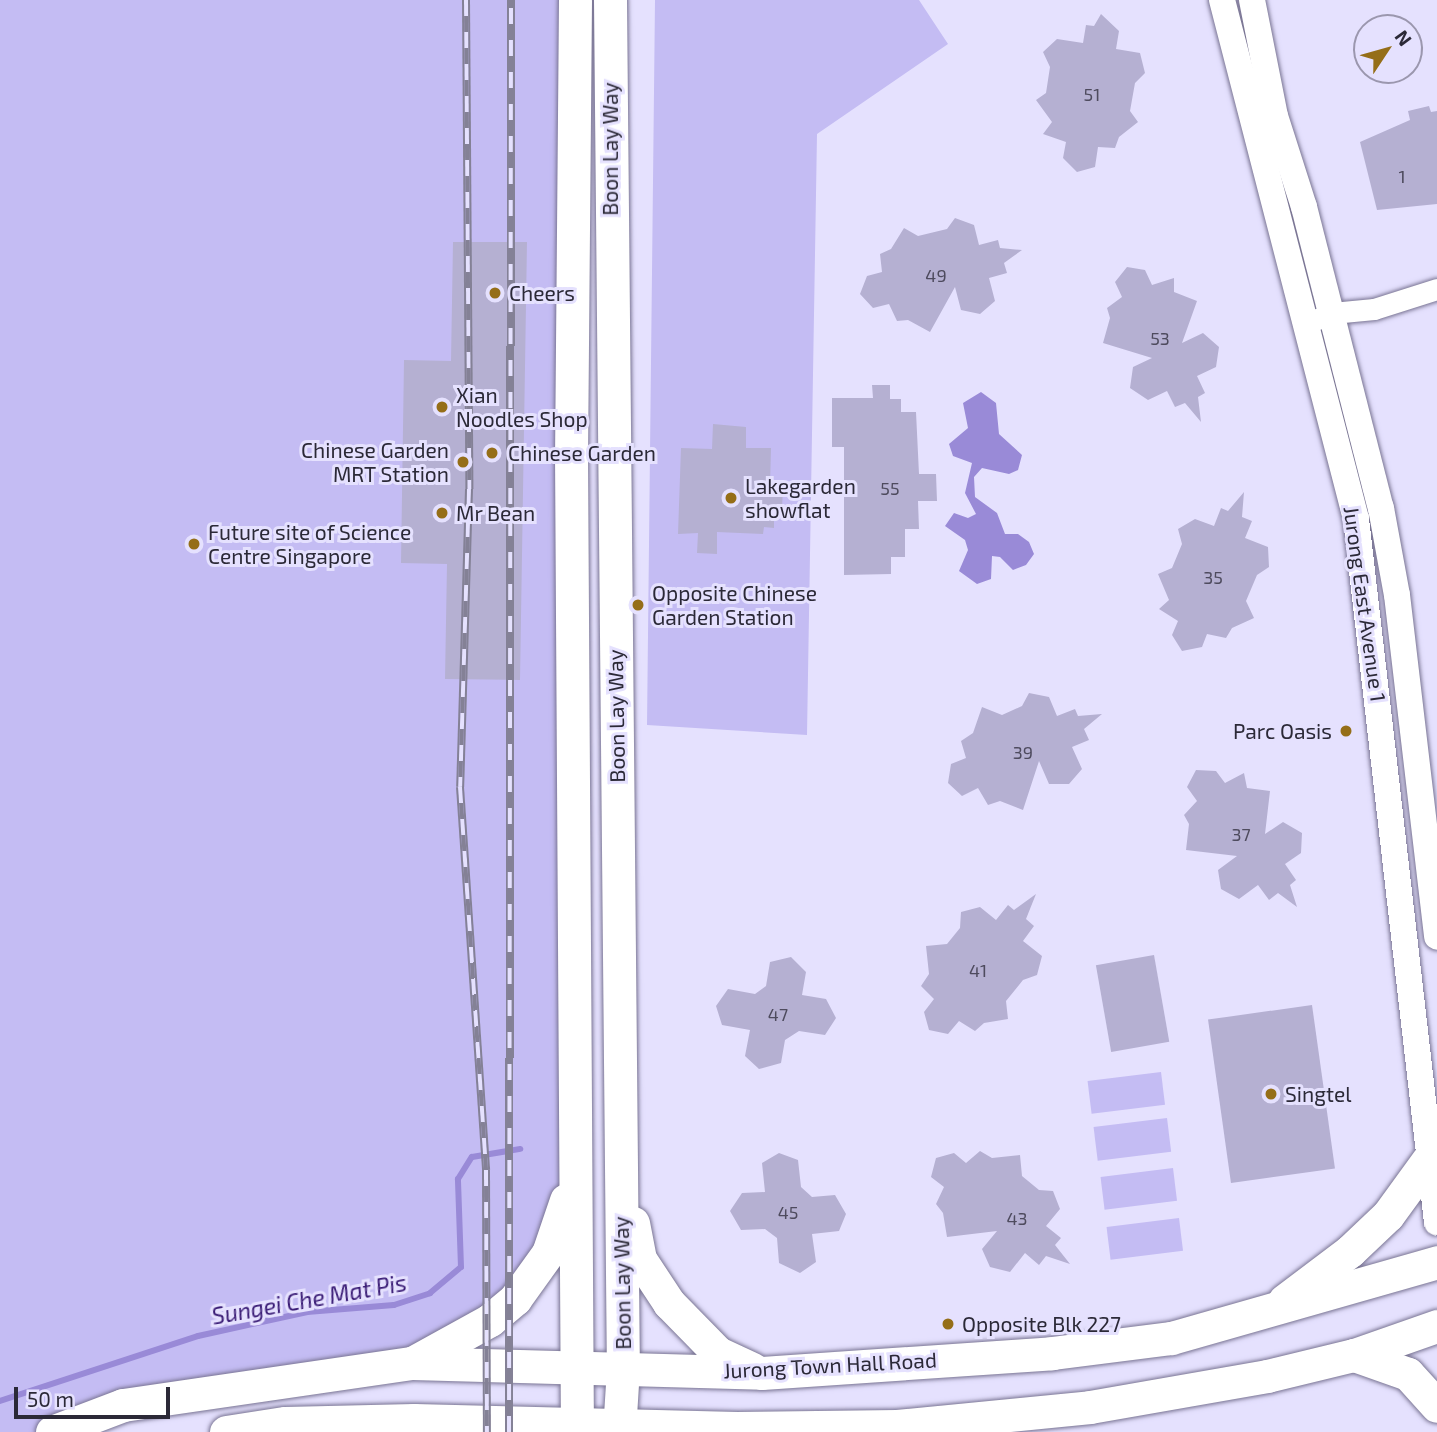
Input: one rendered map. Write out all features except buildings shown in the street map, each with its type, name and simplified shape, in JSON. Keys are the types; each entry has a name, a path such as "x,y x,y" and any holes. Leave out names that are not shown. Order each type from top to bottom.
{"main road":[{"name":"Boon Lay Way","path":"575,0 570,466 577,1427"},
{"name":"Boon Lay Way","path":"610,0 623,1368 620,1427"},
{"path":"620,1152 640,1259 669,1303 719,1353 762,1373"},
{"path":"1271,1311 1350,1251 1388,1215 1428,1160"},
{"path":"412,1363 490,1320 533,1280 548,1253 576,1171"},
{"name":"Jurong Town Hall Road","path":"52,1432 123,1405 412,1363 577,1364 762,1373 1052,1353 1171,1338 1437,1262"},
{"path":"226,1432 285,1423 735,1430 897,1426 1090,1407 1354,1355 1437,1326"},
{"path":"1354,1355 1408,1374 1437,1406"}],"street":[{"name":"Jurong East Avenue 1","path":"1222,0 1356,519 1396,840 1428,1160 1437,1222"},
{"name":"Jurong East Avenue 1","path":"1252,0 1275,116 1334,322 1381,508 1397,595 1437,937"},
{"path":"1308,332 1437,289"}],"shaded area":[{"path":"0,0 575,0 576,1171 548,1253 440,1350 52,1432 0,1432"},
{"path":"655,0 919,0 948,44 817,134 807,735 647,725"},
{"path":"981,392 996,403 999,434 1022,455 1018,470 1009,474 982,468 974,477 975,497 997,513 1005,534 1018,534 1029,542 1034,554 1026,565 1013,570 1000,557 992,556 991,579 977,584 959,571 968,550 965,540 945,526 954,513 968,518 976,514 965,493 972,463 953,456 949,444 968,428 963,403"},
{"path":"1161,1072 1165,1105 1092,1114 1088,1081"},
{"path":"1167,1118 1171,1152 1098,1161 1094,1127"},
{"path":"1173,1168 1177,1201 1105,1210 1101,1177"},
{"path":"1179,1218 1183,1251 1111,1260 1107,1227"}],"waterway":[{"name":"Sungei Che Mat Pis","path":"0,1401 198,1336 307,1312 394,1305 430,1293 461,1267 458,1179 472,1157 520,1149"}],"railway":[{"path":"466,0 469,489 460,787 486,1170 487,1432"},
{"path":"509,1432 511,0"}],"place":[{"name":"Cheers","path":"495,293"},
{"name":"Xian Noodles Shop","path":"442,407"},
{"name":"Chinese Garden","path":"492,453"},
{"name":"Chinese Garden MRT Station","path":"463,462"},
{"name":"Lakegarden showflat","path":"731,498"},
{"name":"Mr Bean","path":"442,513"},
{"name":"Future site of Science Centre Singapore","path":"194,544"},
{"name":"Opposite Chinese Garden Station","path":"638,605"},
{"name":"Parc Oasis","path":"1346,731"},
{"name":"Singtel","path":"1271,1094"},
{"name":"Opposite Blk 227","path":"948,1324"}]}
